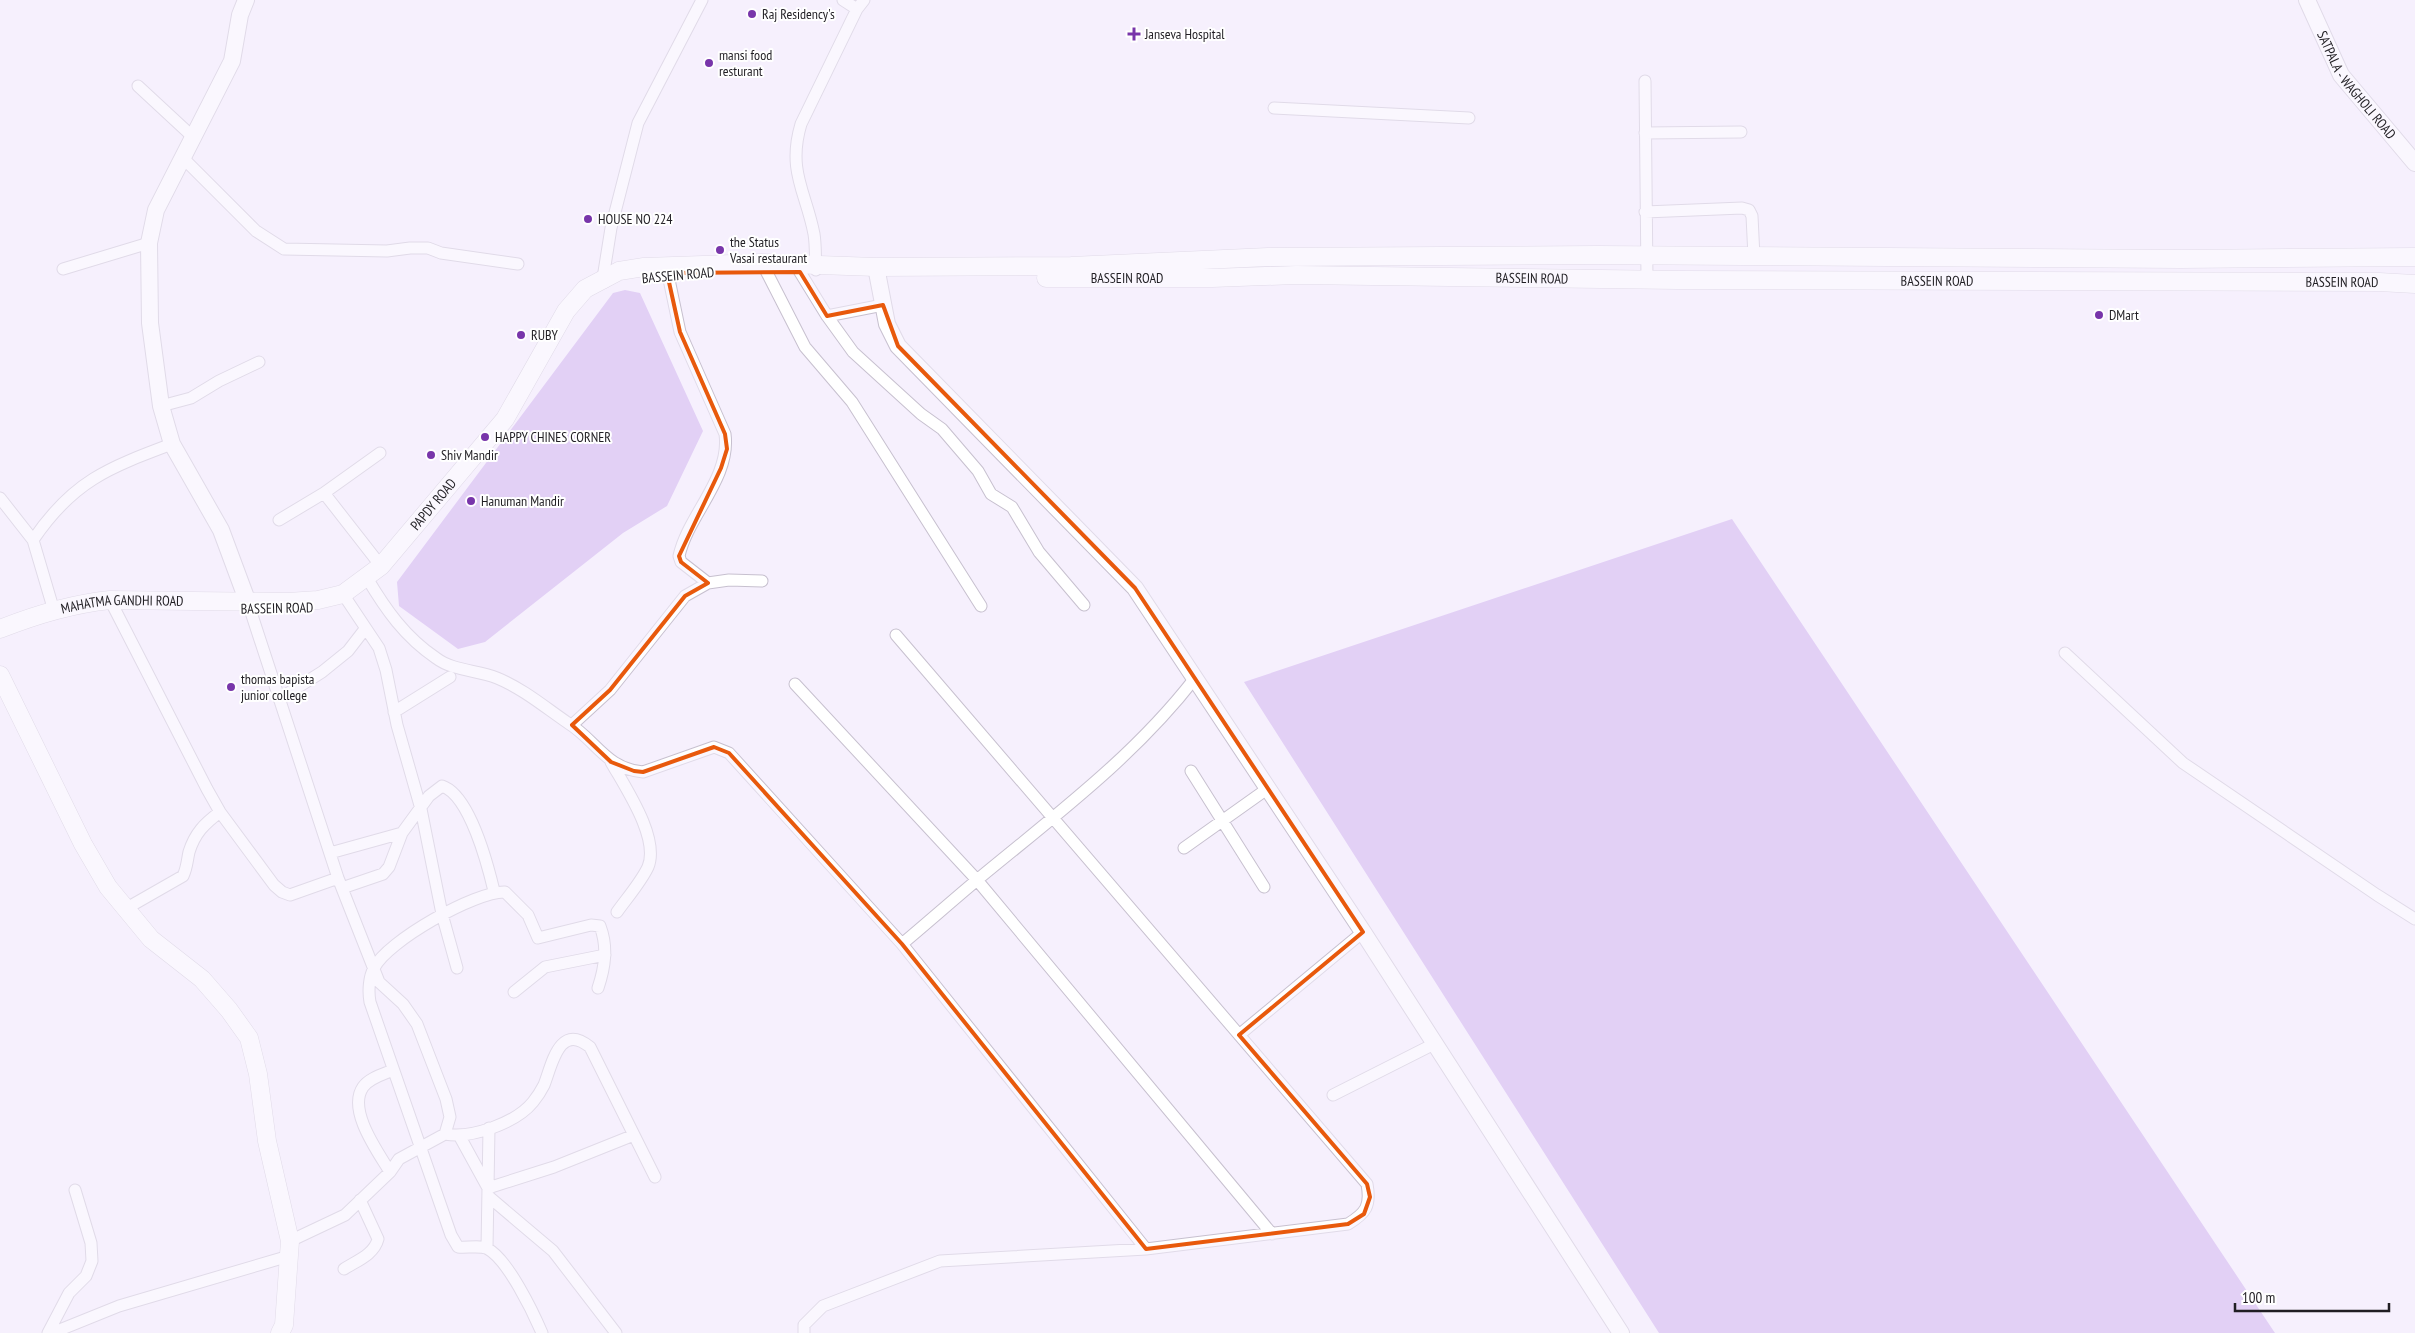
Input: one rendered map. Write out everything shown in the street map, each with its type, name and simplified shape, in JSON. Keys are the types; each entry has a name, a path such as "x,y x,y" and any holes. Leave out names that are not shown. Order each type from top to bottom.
{"main road":[{"name":"BASSEIN ROAD","path":"877,271 1071,266 1268,257 1646,256 2158,259 2415,257"},
{"path":"1437,257 1438,278"},
{"path":"2158,259 2158,281"},
{"path":"2266,259 2266,281"},
{"name":"BASSEIN ROAD","path":"369,582 386,572 507,431 562,338 604,282 619,272 764,267 1094,278 1296,275 1438,278 2266,281 2415,284"},
{"name":"PAPDY ROAD","path":"249,604 345,597 369,582 505,419 566,311 585,289 604,282"},
{"name":"MAHATMA GANDHI ROAD","path":"0,629 88,602 112,604 249,604"},
{"path":"0,642 31,629 112,604"},
{"path":"0,675 83,844 108,887 151,939 202,979 229,1010 249,1038 258,1074 267,1141 289,1248 284,1325 280,1333"}],"street":[{"path":"246,0 240,15 232,61 156,210 149,243 150,323 160,406 172,444 222,530 249,604 340,883 379,982 404,1004 417,1024 450,1117 446,1134"},
{"path":"604,282 611,228 638,123 702,0"},
{"path":"843,0 861,4 801,124 796,141 797,180 814,234 806,268 827,316 853,352 921,414 942,429 978,471 991,494 1012,507 1039,552 1084,605"},
{"name":"SATPALA - WAGHOLI ROAD","path":"2307,0 2341,75 2415,163"},
{"path":"1645,81 1647,279"},
{"path":"138,86 194,137"},
{"path":"1274,108 1469,118"},
{"path":"1645,133 1741,132"},
{"path":"183,158 256,231 284,249 387,251 428,248 441,253 518,264"},
{"path":"1645,212 1742,208 1749,210 1752,216 1754,257"},
{"path":"63,269 149,243"},
{"path":"764,267 805,347 852,402 981,606"},
{"path":"667,269 680,332 725,434 727,449 679,556 681,562 708,583"},
{"path":"877,271 887,324 898,346 1135,588 1363,932 1621,1333"},
{"path":"827,316 883,305"},
{"path":"160,406 191,398 219,381 259,362"},
{"path":"33,540 44,523 74,492 97,476 128,461 172,444"},
{"path":"279,520 324,493 380,453"},
{"path":"324,493 381,566"},
{"path":"0,498 33,540 54,611"},
{"path":"572,725 610,690 685,596 708,583 729,580 762,581"},
{"path":"369,582 389,615 412,640 438,660 456,667 483,672 500,679 572,725 611,762 639,814 646,831 650,852 648,866 617,912"},
{"path":"345,597 379,648 386,670 394,712 420,810 442,914 457,968"},
{"path":"112,604 220,812 274,885 282,892 290,895 383,874 389,867 402,833 436,789 442,786 449,788 465,808 483,847 494,891"},
{"path":"279,699 322,672 348,651 365,628"},
{"path":"804,1333 804,1325 823,1306 940,1261 1146,1249 1348,1224 1364,1214 1370,1197 1368,1184 896,635"},
{"path":"2065,653 2183,763 2376,895 2415,919"},
{"path":"394,712 450,677"},
{"path":"902,944 1053,819 1136,745 1177,702 1195,678"},
{"path":"795,684 977,880 1272,1234"},
{"path":"611,762 634,771 643,772 714,747 729,753 902,944 1146,1249"},
{"path":"1191,771 1264,887"},
{"path":"1184,848 1267,788"},
{"path":"127,908 183,876 188,866 194,836 203,825 220,812"},
{"path":"330,853 402,833"},
{"path":"542,1333 522,1290 497,1256 487,1248 458,1247 420,1147 370,1002 368,991 374,968 389,950 414,931 442,914 494,891 505,892 528,915 538,938 590,925 600,926 603,935 605,966 598,988"},
{"path":"1239,1035 1363,932"},
{"path":"514,992 545,967 604,955"},
{"path":"52,1333 119,1306 289,1248 345,1215 390,1172 399,1159 446,1134 460,1137 506,1122 525,1111 543,1086 550,1060 561,1045 572,1040 583,1041 590,1048 655,1177"},
{"path":"1333,1095 1434,1044"},
{"path":"390,1172 364,1128 359,1112 363,1087 368,1082 393,1070"},
{"path":"487,1248 488,1128"},
{"path":"488,1192 634,1134"},
{"path":"460,1137 488,1192 553,1251 616,1333"},
{"path":"48,1333 69,1293 86,1276 92,1261 91,1243 75,1190"},
{"path":"344,1269 368,1254 376,1246 378,1239 360,1200"}],"highlighted area":[{"path":"800,272 827,316 883,305 898,346 1135,588 1363,932 1239,1035 1367,1184 1370,1197 1364,1214 1348,1224 1146,1249 902,944 729,753 714,747 643,772 634,771 611,762 572,725 610,690 685,596 708,583 681,562 679,556 721,468 727,449 725,434 680,332 667,273"}],"shaded area":[{"path":"625,290 640,293 703,431 667,506 623,533 485,642 458,649 399,606 397,582 613,293"},
{"path":"1732,519 2275,1333 1659,1333 1244,682"}],"place":[{"name":"Raj Residency's","path":"752,14"},
{"name":"Janseva Hospital","path":"1134,34"},
{"name":"mansi food resturant","path":"709,63"},
{"name":"HOUSE NO 224","path":"588,219"},
{"name":"the Status Vasai restaurant","path":"720,250"},
{"name":"DMart","path":"2099,315"},
{"name":"RUBY","path":"521,335"},
{"name":"HAPPY CHINES CORNER","path":"485,437"},
{"name":"Shiv Mandir","path":"431,455"},
{"name":"Hanuman Mandir","path":"471,501"},
{"name":"thomas bapista junior college","path":"231,687"}]}
